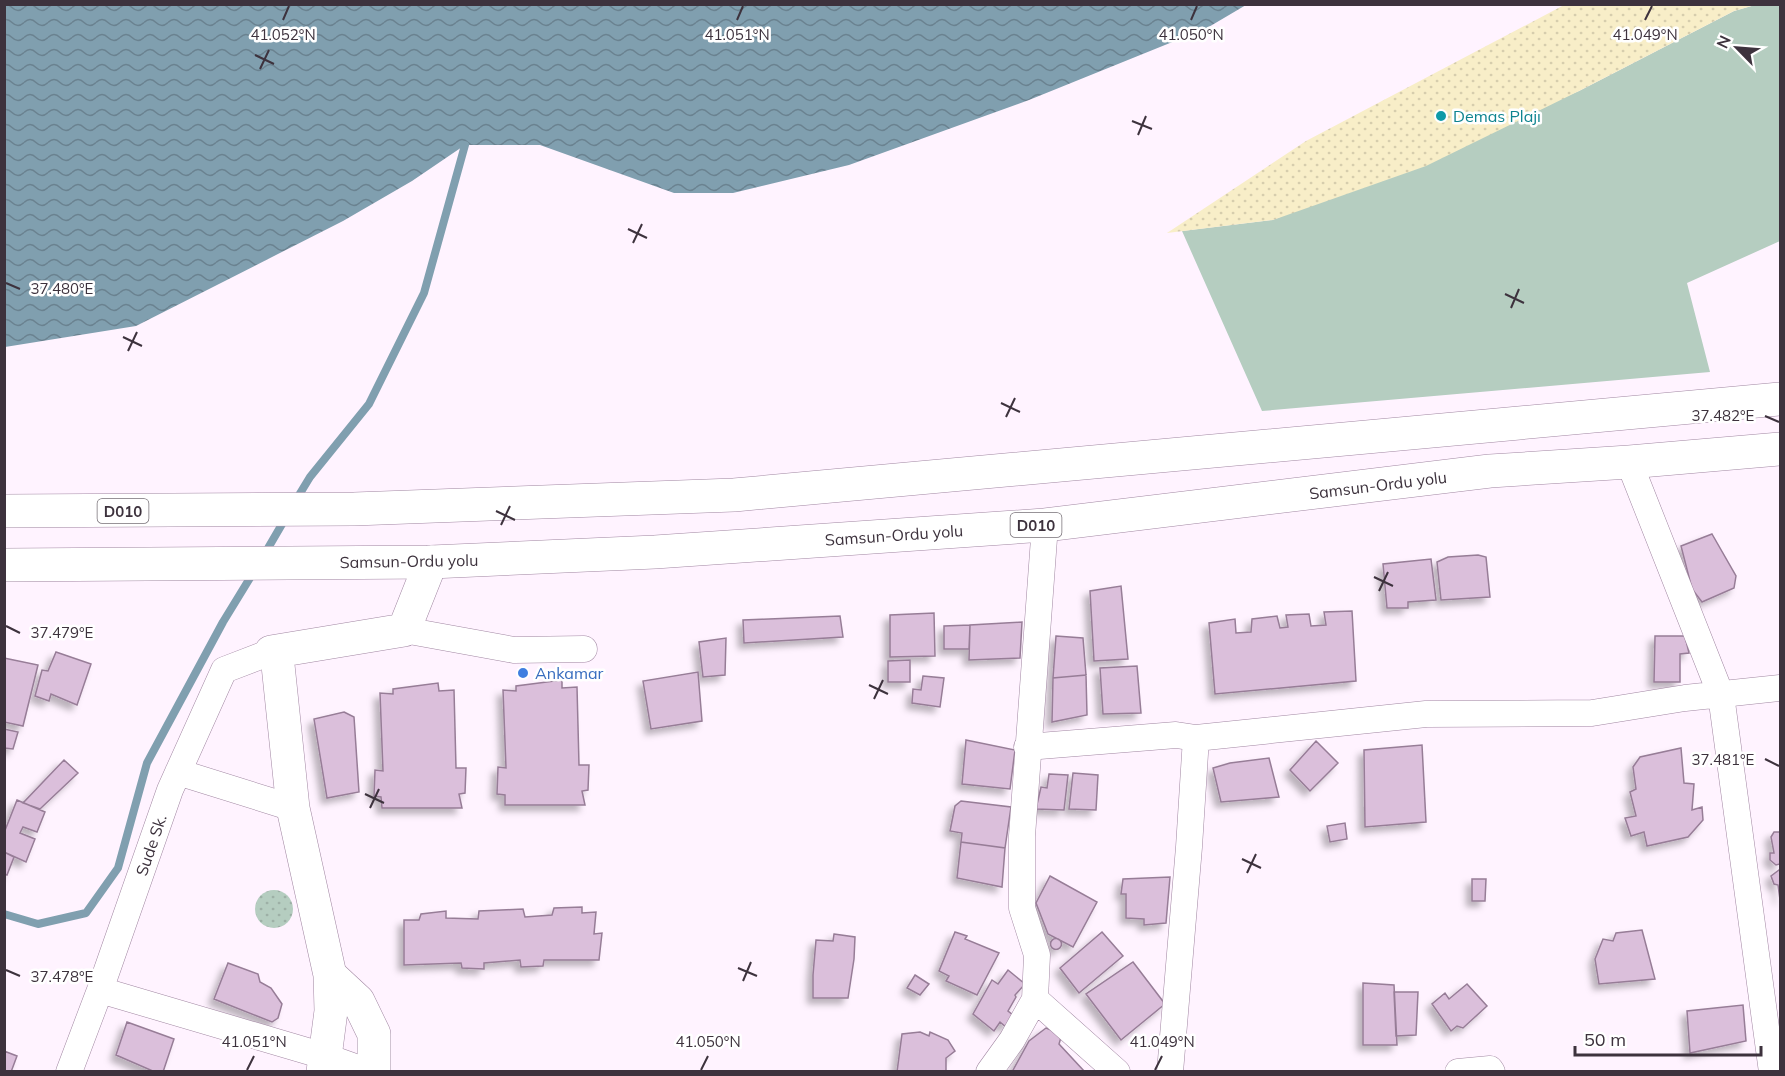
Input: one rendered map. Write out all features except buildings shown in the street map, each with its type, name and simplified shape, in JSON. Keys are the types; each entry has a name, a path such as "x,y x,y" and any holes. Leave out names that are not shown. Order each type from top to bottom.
{"main road":[{"name":"D010","path":"4,511 354,509 734,495 1780,399"},
{"name":"Samsun-Ordu yolu","path":"4,565 430,562 655,552 1045,525 1490,471 1780,449"},
{"path":"324,1064 331,1011 330,975 293,808 278,665 271,652 404,630 430,562"},
{"path":"330,975 358,1001 374,1034 374,1071"}],"street":[{"path":"1629,462 1721,694 1772,1071"},
{"path":"989,1071 1012,1040 1035,999 1037,955 1022,908 1022,836 1045,525"},
{"path":"404,630 514,650 584,649"},
{"name":"Sude Sk.","path":"69,1071 178,772 224,670 271,652"},
{"path":"1027,747 1176,735 1196,738 1426,714 1592,714 1685,698 1780,688"},
{"path":"1170,1071 1196,738"},
{"path":"178,772 293,808"},
{"path":"100,990 324,1064 369,1071"},
{"path":"1035,999 1117,1071"},
{"path":"1458,1071 1490,1069 1492,1071"}],"green space":[{"path":"1755,5 1780,5 1780,241 1687,283 1710,372 1262,411 1182,231 1273,220 1579,91 1734,11"},
{"path":"274,890 287,896 293,909 287,922 274,928 261,922 255,909 261,896"}],"sand":[{"name":"Demas Plajı","path":"1566,4 1755,5 1734,11 1426,166 1273,220 1167,233 1306,141"}],"water":[{"path":"5,4 1246,5 1207,28 1029,100 849,165 733,193 674,193 540,145 465,145 412,181 343,221 136,326 5,347"}],"waterway":[{"path":"296,500 310,477 369,404 424,293 465,145"},
{"path":"264,555 285,519"},
{"path":"4,914 38,924 86,913 118,868 147,763 223,622 253,573"}],"place":[{"name":"Demas Plajı","path":"1441,116"},
{"name":"Ankamar","path":"523,673"}]}
